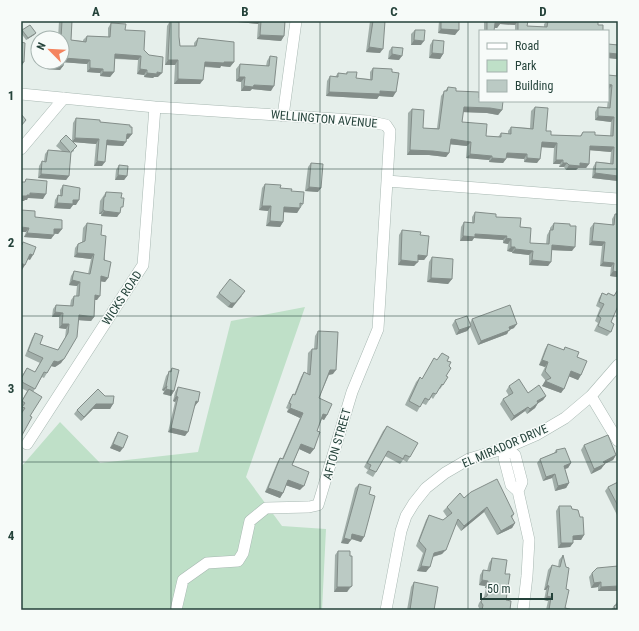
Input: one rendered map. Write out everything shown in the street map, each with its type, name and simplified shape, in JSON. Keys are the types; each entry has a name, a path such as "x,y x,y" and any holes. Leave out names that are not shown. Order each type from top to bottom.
{"street":[{"path":"283,116 296,21"},
{"name":"WELLINGTON AVENUE","path":"21,94 155,107 367,121 386,125 390,131 387,181"},
{"path":"21,149 64,98"},
{"name":"WICKS ROAD","path":"28,444 143,265 155,107"},
{"path":"387,181 618,199"},
{"name":"AFTON STREET","path":"176,610 183,580 207,563 238,561 243,554 250,521 266,508 309,507 318,505 352,392 378,329 387,181"},
{"name":"EL MIRADOR DRIVE","path":"386,610 401,531 406,516 426,488 445,473 469,459 506,448 536,435 565,418 591,396 618,365"},
{"path":"591,396 618,441"},
{"path":"506,448 515,455 522,482 518,491 529,540 523,610"}],"green space":[{"path":"305,307 246,477 282,526 326,529 322,610 21,610 21,467 60,422 100,463 198,452 231,321"}],"building":[{"path":"62,21 72,21 71,40 86,42 87,36 110,37 111,23 126,24 125,30 145,31 144,50 149,55 163,57 162,73 147,73 147,70 140,69 141,56 115,54 114,72 103,72 103,69 90,68 90,60 70,58 70,30 61,30"},
{"path":"170,21 179,22 180,46 196,46 198,38 234,42 234,62 205,62 203,80 178,79 178,60 168,60"},
{"path":"261,21 285,21 284,36 260,35"},
{"path":"373,21 385,21 383,49 369,47"},
{"path":"441,21 459,21 459,30 441,29"},
{"path":"487,21 501,21 501,23 495,23 494,30 487,30"},
{"path":"518,21 528,21 527,26 547,27 548,21 598,21 598,25 603,25 603,30 518,30"},
{"path":"30,25 34,30 30,30 30,37 28,38 22,30"},
{"path":"415,30 425,30 424,41 414,40"},
{"path":"433,40 444,41 443,54 432,53"},
{"path":"21,42 25,43 24,62 21,62"},
{"path":"609,44 618,45 618,54 609,53"},
{"path":"392,47 403,48 402,56 392,54"},
{"path":"270,56 277,57 274,86 244,86 245,77 239,77 240,64 269,66"},
{"path":"373,68 392,69 392,72 399,73 396,92 380,91 380,94 329,92 330,76 338,77 338,73 347,74 347,72 357,72 356,78 372,80"},
{"path":"609,75 618,76 618,176 595,173 596,162 613,164 614,147 590,146 589,164 580,163 580,166 563,163 563,160 556,160 557,143 542,142 540,159 527,158 527,154 507,153 506,159 470,154 471,142 451,139 449,153 410,150 412,109 424,110 423,128 439,129 444,91 447,91 448,87 456,88 456,91 479,92 479,102 503,102 502,110 464,107 462,122 487,124 486,136 501,137 501,133 511,134 511,127 533,129 535,107 548,108 546,131 551,131 551,135 581,136 583,132 595,132 595,135 613,136 614,117 598,116 598,107 610,108 612,85 609,84"},
{"path":"21,114 26,120 21,126"},
{"path":"76,118 130,125 130,127 132,127 132,134 127,134 126,142 107,140 105,162 97,161 99,139 75,138"},
{"path":"66,135 77,146 71,152 69,176 41,174 42,161 46,162 48,150 70,152 60,141"},
{"path":"311,163 323,164 321,188 309,187"},
{"path":"119,165 128,166 127,176 118,175"},
{"path":"26,179 47,181 46,194 30,193 30,195 27,196 21,196 21,182 25,182"},
{"path":"265,184 281,185 280,188 304,192 303,204 300,203 300,208 284,207 283,222 270,221 271,206 262,206"},
{"path":"63,185 80,188 79,200 73,200 73,204 57,203 58,195 62,196"},
{"path":"106,192 122,193 121,198 124,198 123,207 121,207 120,213 103,210"},
{"path":"21,210 35,211 35,217 62,220 62,229 54,229 54,235 27,233 29,228 21,227"},
{"path":"475,212 496,214 496,217 521,218 520,227 531,228 530,243 549,244 550,230 553,230 554,223 576,226 575,247 552,245 551,262 532,260 533,251 515,249 515,247 511,247 511,239 506,238 507,236 475,234 475,237 463,236 464,222 474,223"},
{"path":"615,214 618,214 618,272 613,271 614,263 603,262 605,242 592,241 594,223 614,225"},
{"path":"87,223 102,225 101,235 106,236 104,260 111,262 108,278 101,276 100,296 95,295 94,317 79,315 77,337 64,359 58,362 54,361 47,373 44,372 35,389 22,382 23,381 21,379 27,368 35,372 43,358 28,351 35,333 43,336 40,344 58,350 68,333 69,324 62,324 63,313 55,312 56,305 73,306 74,296 79,296 80,282 72,280 74,271 90,274 94,254 77,253 78,244 85,241"},
{"path":"402,230 421,232 420,235 429,236 427,256 418,255 418,262 401,260"},
{"path":"23,242 36,247 33,255 30,254 25,265 21,263 21,245"},
{"path":"432,257 453,259 452,279 431,278"},
{"path":"230,279 245,291 235,303 231,303 219,293"},
{"path":"617,291 618,306 611,322 614,324 611,332 598,326 601,318 598,316 604,304 599,302 602,293 607,295 608,293 614,296"},
{"path":"510,305 517,324 509,327 510,330 481,341 472,319"},
{"path":"467,316 471,326 459,330 455,320"},
{"path":"318,331 338,332 336,370 330,370 319,398 332,404 327,415 323,414 317,431 320,432 314,449 301,444 292,465 309,472 304,486 288,480 283,493 268,488 280,458 283,459 303,413 290,408 291,404 289,403 293,394 295,395 304,372 310,375 312,349 317,349"},
{"path":"548,344 564,350 565,347 579,352 577,357 587,361 581,375 571,371 564,389 545,381 551,378 545,371 548,362 542,360"},
{"path":"442,353 449,357 447,361 451,362 449,366 451,368 446,376 448,377 436,394 433,393 429,400 425,398 420,407 409,401 420,377 422,379 434,358 437,360"},
{"path":"172,368 179,370 174,391 166,389 169,371 171,372"},
{"path":"519,379 528,393 539,385 546,396 537,401 538,403 530,409 528,407 514,416 503,399 513,393 509,386"},
{"path":"178,387 200,392 198,402 196,401 188,432 171,428 178,397 176,396"},
{"path":"29,389 42,397 30,416 32,417 21,437 21,414 25,408 22,407 25,403 22,401"},
{"path":"98,389 105,396 114,396 113,404 96,404 84,417 77,410"},
{"path":"387,426 418,443 410,457 405,455 403,459 388,451 376,472 369,469 371,465 367,463"},
{"path":"118,432 128,436 123,448 113,444"},
{"path":"608,435 616,455 603,462 605,464 594,469 584,445"},
{"path":"565,448 571,463 564,466 569,483 558,486 555,474 546,477 540,459 557,452 556,450"},
{"path":"497,479 514,514 511,516 515,523 501,531 487,507 464,526 458,519 446,550 434,553 430,567 421,566 426,549 419,541 429,515 443,520 452,513 447,507 460,493 464,498 471,492"},
{"path":"618,482 618,506 608,487"},
{"path":"359,484 371,487 369,494 375,496 364,537 352,534 351,540 344,538"},
{"path":"559,506 571,506 572,509 578,510 580,517 583,517 584,535 573,536 573,543 561,543"},
{"path":"338,551 350,551 350,556 352,556 352,586 350,587 337,587"},
{"path":"563,555 566,567 569,568 566,589 569,590 565,608 570,610 549,610 551,597 547,596 549,586 547,585 552,565 560,567"},
{"path":"492,558 507,560 505,574 510,574 506,600 511,601 510,610 482,610 483,605 481,602 482,599 487,596 490,583 482,580 483,570 490,571"},
{"path":"618,566 618,586 601,587 601,582 594,583 592,573 597,568"},
{"path":"414,582 438,587 434,610 410,610"},
{"path":"618,604 618,610 615,610 614,606"}]}
